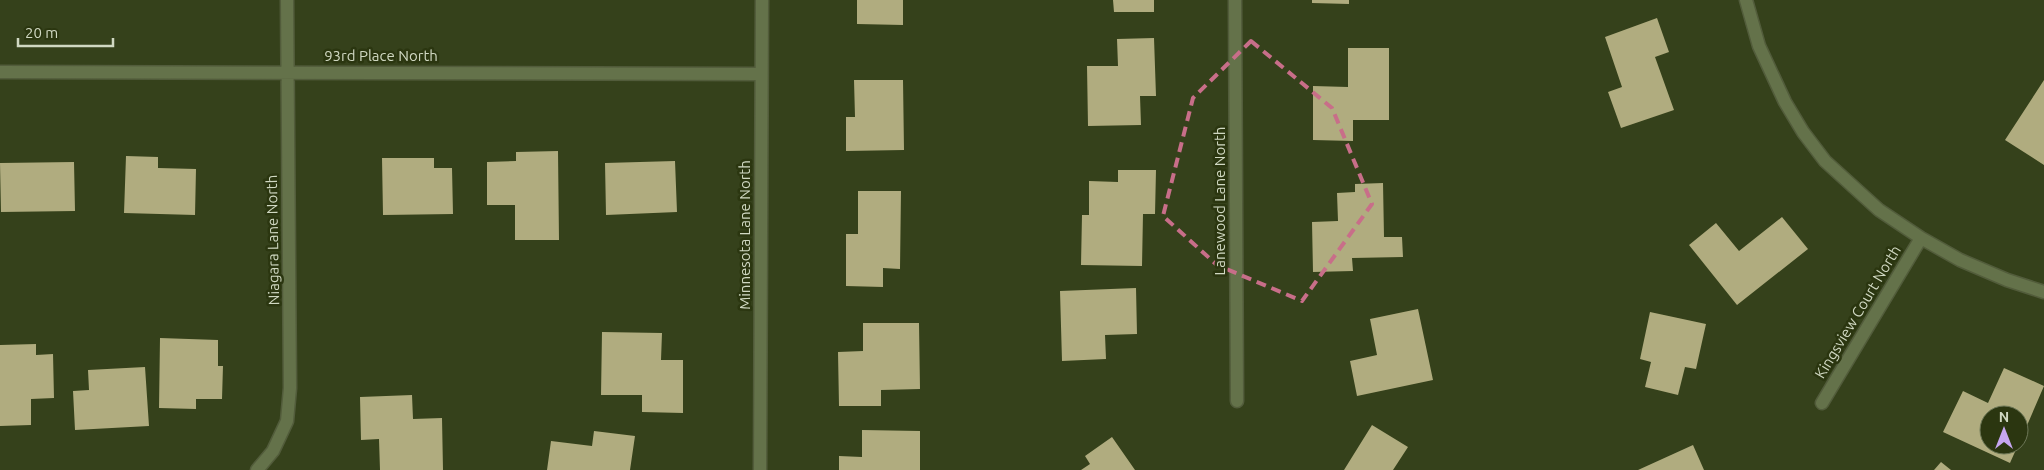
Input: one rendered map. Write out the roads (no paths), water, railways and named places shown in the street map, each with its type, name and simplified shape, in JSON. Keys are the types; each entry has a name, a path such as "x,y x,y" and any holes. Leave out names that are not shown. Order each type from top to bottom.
{"street":[{"name":"Niagara Lane North","path":"256,470 273,451 287,421 290,388 287,0"},
{"name":"Minnesota Lane North","path":"760,470 762,0"},
{"name":"Lanewood Lane North","path":"1235,0 1237,401"},
{"path":"1746,0 1759,46 1785,102 1803,132 1825,160 1879,210 1921,238 1960,260 2007,280 2044,292"},
{"name":"93rd Place North","path":"0,72 761,74"},
{"name":"Kingsview Court North","path":"1822,402 1921,238"}]}
